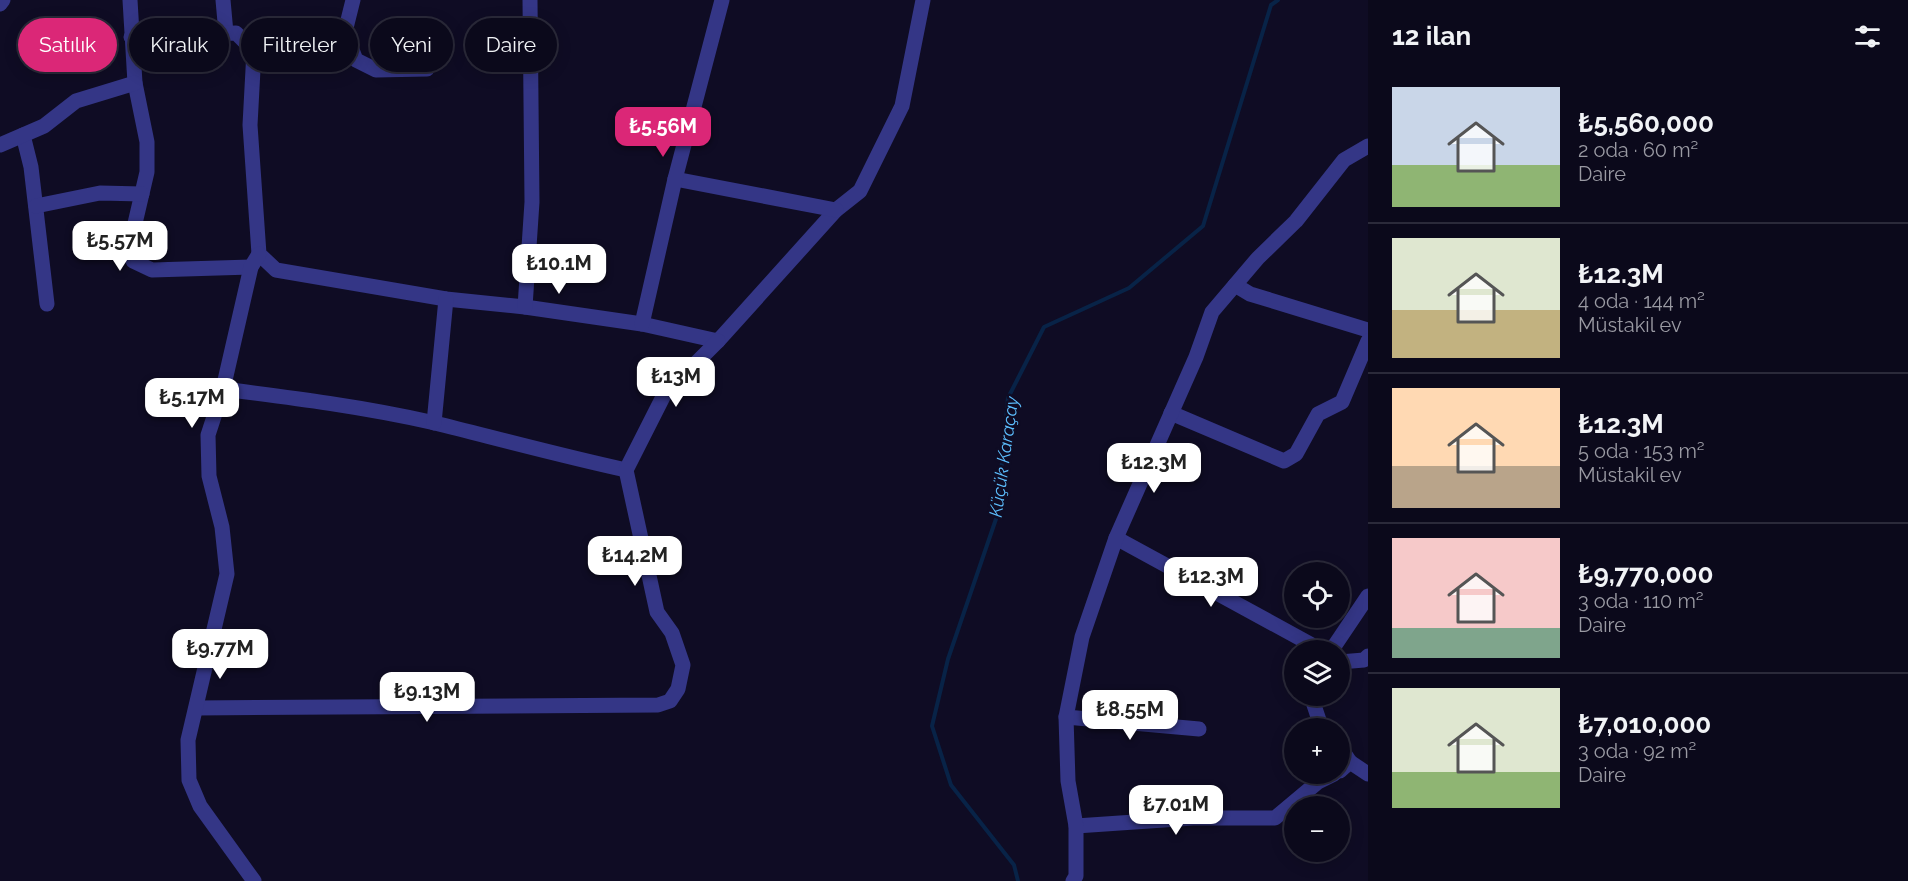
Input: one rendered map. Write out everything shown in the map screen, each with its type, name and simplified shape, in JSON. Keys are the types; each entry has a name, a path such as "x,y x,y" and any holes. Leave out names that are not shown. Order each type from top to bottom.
{"street":[{"path":"130,0 131,18"},
{"path":"223,0 225,18"},
{"path":"353,0 345,32 356,60 370,67"},
{"path":"525,307 532,202 530,0"},
{"path":"642,324 675,179 722,0"},
{"path":"196,708 658,705 670,701 678,689 683,665 672,633 657,612 626,470 664,395 718,341 836,210 860,191 902,106 923,0"},
{"path":"229,33 236,33 254,51 250,126 260,254 276,270 446,299 525,307 642,324 718,341"},
{"path":"134,72 147,142 147,172 129,249 133,261 152,270 250,267"},
{"path":"0,145 44,126 76,101 135,83"},
{"path":"23,135 36,206 47,304"},
{"path":"1073,881 1076,876 1076,826 1068,781 1066,717 1082,637 1116,538 1212,312 1258,258 1296,221 1344,160 1368,146"},
{"path":"675,179 836,210"},
{"path":"36,206 100,194 142,194"},
{"path":"254,881 200,806 189,780 188,740 227,574 222,527 209,476 208,435 223,388 250,267 260,254"},
{"path":"1235,285 1250,294 1368,330"},
{"path":"434,423 446,299"},
{"path":"1171,413 1284,461 1296,454 1318,414 1342,402 1368,341"},
{"path":"223,388 332,403 434,423 539,452 626,470"},
{"path":"1116,538 1303,640"},
{"path":"1338,640 1368,596"},
{"path":"1350,661 1364,660 1368,656"},
{"path":"1066,717 1199,729"},
{"path":"1350,767 1367,772"},
{"path":"1076,826 1193,818 1275,818 1316,784"}],"waterway":[{"name":"Küçük Karaçay","path":"1018,881 1014,865 951,785 932,726 948,659 997,516 1008,398 1044,327 1129,288 1203,226 1271,5 1278,0"}]}
